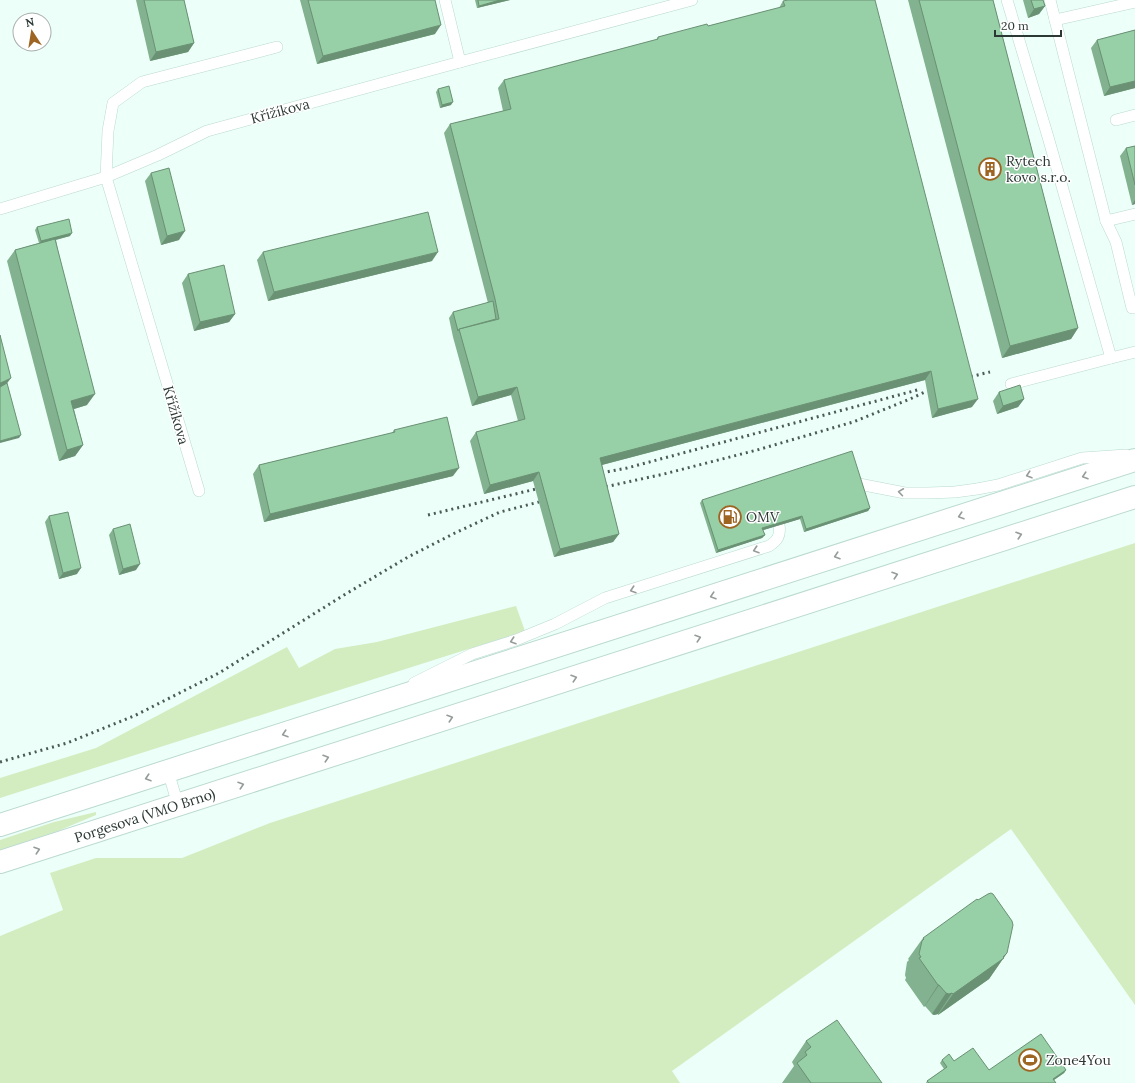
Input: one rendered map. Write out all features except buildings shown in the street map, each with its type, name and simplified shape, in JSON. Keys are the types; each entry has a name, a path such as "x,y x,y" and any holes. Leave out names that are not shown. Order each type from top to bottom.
{"highway":[{"path":"0,825 1135,460"},
{"name":"Porgesova (VMO Brno)","path":"0,862 1132,499"}],"lane":[{"path":"445,0 460,62"},
{"name":"Křížíkova","path":"0,209 106,177 158,155 207,131 692,0"},
{"path":"1007,0 1111,358"},
{"path":"1050,0 1106,221 1116,242 1132,308"},
{"path":"1055,20 1135,2"},
{"name":"Křížíkova","path":"199,491 106,177 108,130 112,104 142,82 278,47"},
{"path":"1116,120 1135,115"},
{"path":"1106,221 1135,214"},
{"path":"1011,384 1135,352"},
{"path":"859,484 905,493 955,492 998,485 1082,458 1135,455"},
{"path":"362,709 472,654 536,633 606,598 769,546 779,537 779,525"},
{"path":"168,771 178,805"}],"green space":[{"path":"1135,543 1135,1005 1011,829 672,1071 680,1083 0,1083 0,936 63,910 50,873 96,858 182,858 270,823"},
{"path":"516,606 525,631 0,798 0,778 96,748 287,647 299,668 335,649 377,642"},
{"path":"96,812 96,815 58,831 0,850 0,840 54,822"}],"railway":[{"path":"965,378 990,372"},
{"path":"596,474 627,468 921,389"},
{"path":"600,488 664,474 757,450 853,422 927,391"},
{"path":"428,515 536,489"},
{"path":"0,762 67,743 134,716 219,673 408,557 500,512 539,502"}],"place":[{"name":"Rytech kovo s.r.o.","path":"990,169"},
{"name":"OMV","path":"730,517"},
{"name":"Zone4You","path":"1030,1060"}]}
